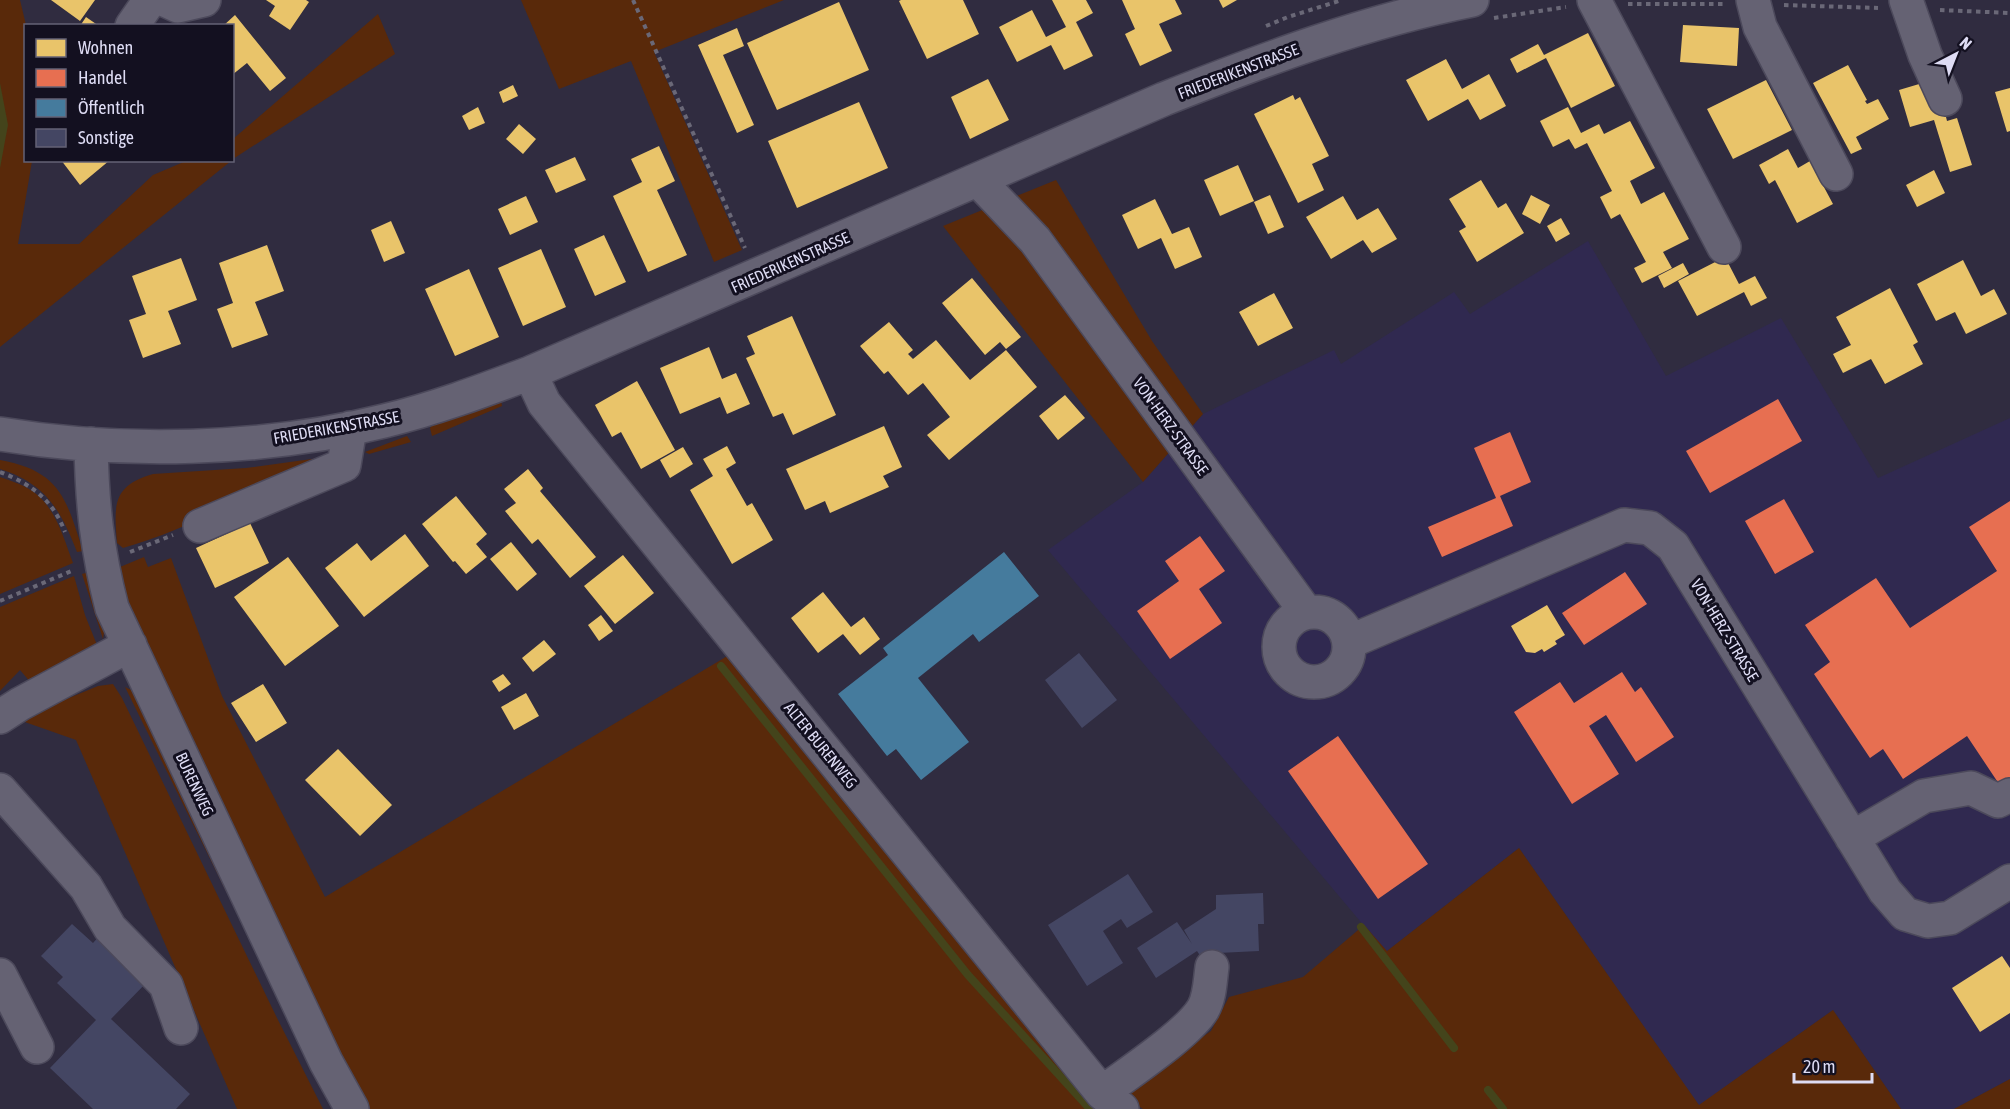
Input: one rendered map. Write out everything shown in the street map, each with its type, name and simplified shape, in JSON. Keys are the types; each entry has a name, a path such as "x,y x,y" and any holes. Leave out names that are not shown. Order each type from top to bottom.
{"street":[{"path":"133,24 150,0"},
{"path":"165,0 178,6 204,0"},
{"path":"1595,2 1724,248"},
{"path":"1754,2 1760,27 1836,174"},
{"path":"1908,4 1925,55 1945,99"},
{"name":"FRIEDERIKENSTRASSE","path":"0,434 91,444 216,445 298,437 350,428 457,400 530,373 1164,99 1250,65 1317,41 1439,7 1482,9"},
{"path":"1009,166 1035,240"},
{"path":"978,180 1035,240"},
{"name":"VON-HERZ-STRASSE","path":"1035,240 1306,612"},
{"name":"ALTER BURENWEG","path":"530,373 544,403 1112,1101"},
{"path":"200,526 344,465 350,428"},
{"name":"BURENWEG","path":"91,444 92,498 87,561 130,645 326,1062 352,1109"},
{"name":"VON-HERZ-STRASSE","path":"1349,642 1624,525 1650,528 1673,546 1885,891 1905,914 1928,921 1950,918 2010,881"},
{"path":"1306,612 1329,615 1346,631 1349,654 1338,674 1328,681 1304,682 1293,677 1285,668 1280,657 1278,646 1286,624 1306,612"},
{"path":"0,717 130,645"},
{"path":"1852,838 1924,796 1971,788 1998,801 2010,795"},
{"path":"0,790 86,886 110,927 166,985 181,1028"},
{"path":"1112,1101 1203,1008 1208,996 1212,968"},
{"path":"0,975 38,1047"}],"path":[{"path":"633,0 747,253"},
{"path":"1266,26 1342,0"},
{"path":"1482,9 1561,7 1595,2 1754,2 1908,4 2010,13"},
{"path":"0,472 24,481 47,500 64,529 67,539"},
{"path":"0,601 76,569 87,561 200,526"}],"shaded area":[{"path":"0,0 20,0 26,24 24,162 32,162 18,244 79,244 153,175 184,162 230,162 0,347"},
{"path":"521,0 784,0 654,52 742,250 714,262 631,61 559,89"},
{"path":"378,14 395,54 234,158 234,138"},
{"path":"0,83 8,125 0,168"},
{"path":"1056,180 1152,341 1203,414 1143,482 943,226"},
{"path":"1588,241 1666,376 1781,318 1878,478 2010,418 2010,1079 1954,1109 1901,1109 1833,1010 1699,1106 1519,848 1386,952 1048,550 1143,482 1203,414 1334,350 1341,364 1454,292 1470,314"},
{"path":"501,401 502,406 432,436 430,428 434,423"},
{"path":"407,436 411,442 369,454 365,452"},
{"path":"319,458 223,508 174,530 123,548 117,543 118,499 130,484 140,479 153,474 246,468"},
{"path":"0,460 36,471 58,490 71,516 83,551 77,552 65,523 40,490 16,475 0,469"},
{"path":"0,477 27,488 49,507 59,525 73,563 0,594"},
{"path":"144,557 148,567 171,558 222,696 325,897 729,655 1108,1109 367,1109 142,639 122,584 120,567"},
{"path":"89,572 105,625 103,639 82,574"},
{"path":"74,576 85,615 97,645 32,684 20,670 0,691 0,607"},
{"path":"113,684 122,698 323,1109 237,1109 76,740 22,721 28,715 98,686"},
{"path":"125,687 135,692 269,978"},
{"path":"1519,848 1699,1105 1833,1010 1901,1109 1143,1109 1124,1097 1130,1087 1211,1031 1229,997 1303,977 1364,925 1387,951"},
{"path":"2010,1079 2010,1109 1954,1109"}],"building: Wohnen":[{"path":"51,0 95,0 80,21"},
{"path":"266,0 306,0 309,2 290,30 269,16 275,6"},
{"path":"963,0 979,34 927,59 899,1"},
{"path":"1052,0 1086,0 1093,13 1076,22 1093,56 1064,70 1051,45 1017,62 999,27 1032,10 1046,37 1066,27"},
{"path":"1122,0 1175,0 1182,14 1159,24 1172,51 1140,66 1125,34 1135,29"},
{"path":"1219,0 1237,0 1223,8"},
{"path":"839,2 869,70 777,110 747,43"},
{"path":"235,15 286,78 270,91 247,63 234,73 234,24 225,24"},
{"path":"86,17 96,24 81,24"},
{"path":"1683,25 1739,28 1737,66 1680,62"},
{"path":"737,28 744,46 723,55 754,125 737,133 698,45"},
{"path":"1588,33 1615,86 1571,108 1546,58 1517,73 1510,59 1538,44 1544,55"},
{"path":"1446,59 1462,89 1489,74 1506,106 1480,120 1468,99 1428,121 1406,80"},
{"path":"1848,65 1867,104 1878,99 1889,119 1856,137 1862,149 1851,154 1813,83"},
{"path":"988,79 1009,120 970,139 951,97"},
{"path":"1936,79 1947,121 1957,118 1972,165 1950,172 1934,120 1910,127 1899,90"},
{"path":"1766,80 1792,130 1733,159 1707,109"},
{"path":"513,85 518,96 503,103 499,92"},
{"path":"2010,88 2010,131 2007,132 1995,92"},
{"path":"1293,95 1295,100 1300,97 1329,156 1312,164 1324,190 1298,203 1254,114"},
{"path":"859,102 888,168 797,208 768,141"},
{"path":"478,107 485,123 469,130 462,116"},
{"path":"1568,107 1581,133 1599,124 1604,134 1630,121 1655,168 1630,181 1641,204 1664,192 1689,239 1663,252 1672,268 1642,283 1634,268 1646,262 1620,214 1611,219 1600,197 1612,191 1587,143 1575,149 1569,139 1553,147 1540,121"},
{"path":"519,124 536,139 523,154 506,139"},
{"path":"659,146 675,181 657,190 687,255 648,272 613,196 642,182 631,159"},
{"path":"1788,149 1798,168 1810,161 1833,204 1797,223 1775,180 1769,184 1759,165"},
{"path":"575,157 586,180 556,193 545,170"},
{"path":"63,162 108,162 80,185"},
{"path":"1238,165 1254,201 1220,216 1204,180"},
{"path":"1934,170 1945,193 1917,207 1906,185"},
{"path":"1481,180 1498,208 1506,203 1524,233 1477,262 1459,231 1466,227 1449,199"},
{"path":"1270,195 1284,227 1268,234 1254,202"},
{"path":"1531,195 1550,205 1540,224 1522,214"},
{"path":"526,196 538,222 510,235 498,209"},
{"path":"1343,196 1357,220 1378,208 1397,239 1372,253 1363,240 1331,259 1306,217"},
{"path":"1155,199 1172,234 1189,227 1202,257 1175,269 1161,238 1138,249 1122,215"},
{"path":"1561,218 1570,234 1556,242 1547,226"},
{"path":"391,221 405,253 384,262 371,230"},
{"path":"604,235 626,282 595,296 574,249"},
{"path":"267,245 284,291 255,302 268,335 232,348 217,309 233,303 219,263"},
{"path":"541,249 566,307 523,326 498,268"},
{"path":"1725,257 1739,284 1755,276 1767,298 1751,306 1744,292 1697,316 1678,281"},
{"path":"181,258 197,300 168,311 181,344 143,358 129,320 146,314 132,276"},
{"path":"1963,260 1981,296 1994,289 2007,314 1966,334 1955,312 1936,321 1917,284"},
{"path":"1683,263 1689,274 1664,288 1658,276"},
{"path":"469,269 499,337 455,356 425,289"},
{"path":"972,278 1021,337 1006,349 1000,342 985,355 942,303"},
{"path":"1890,288 1918,342 1913,345 1923,364 1885,384 1871,359 1843,373 1833,354 1851,345 1836,317"},
{"path":"1274,293 1293,328 1258,346 1239,312"},
{"path":"792,316 836,415 793,435 783,413 773,417 746,358 755,354 747,336"},
{"path":"889,322 913,350 908,354 913,359 936,340 970,380 1006,350 1037,387 949,460 927,435 950,417 923,383 908,395 888,371 884,374 860,346"},
{"path":"709,347 722,379 736,373 750,404 727,414 720,397 680,414 660,368"},
{"path":"637,381 675,450 641,469 621,432 612,437 595,405"},
{"path":"1065,395 1085,418 1058,440 1039,416"},
{"path":"884,426 902,467 883,476 889,487 830,513 825,501 805,510 786,469"},
{"path":"727,446 736,463 726,469 747,506 752,503 773,540 732,564 690,490 713,476 703,459"},
{"path":"683,447 693,464 670,478 660,460"},
{"path":"528,469 543,488 540,491 596,557 570,578 538,539 532,544 505,511 516,503 504,489"},
{"path":"456,496 487,534 476,544 487,557 466,574 455,561 453,562 422,524"},
{"path":"250,523 269,563 215,588 196,548"},
{"path":"405,534 429,566 364,617 325,568 357,543 371,561"},
{"path":"511,542 537,574 517,591 490,559"},
{"path":"623,555 654,593 615,624 584,586"},
{"path":"288,557 339,626 285,666 234,597"},
{"path":"823,592 851,627 864,617 880,639 860,655 843,634 818,653 791,618"},
{"path":"1547,605 1565,635 1555,641 1557,644 1544,652 1542,649 1535,653 1526,652 1511,626"},
{"path":"601,615 613,631 599,641 588,625"},
{"path":"544,640 556,654 533,672 522,658"},
{"path":"503,674 511,684 499,692 492,681"},
{"path":"263,684 287,723 256,742 231,703"},
{"path":"526,693 539,716 514,730 501,707"},
{"path":"338,749 392,805 360,836 305,780"},
{"path":"2002,956 2010,968 2010,1013 1980,1032 1952,988"}],"building: Handel":[{"path":"1778,399 1802,441 1710,493 1686,451"},
{"path":"1510,432 1531,482 1500,496 1513,526 1442,557 1428,527 1496,498 1474,448"},
{"path":"1784,499 1814,552 1775,574 1745,521"},
{"path":"2010,501 2010,777 1999,784 1967,736 1903,779 1883,749 1870,758 1814,674 1830,662 1805,625 1876,578 1910,628 1997,571 1969,527"},
{"path":"1200,536 1225,571 1199,589 1222,623 1170,659 1137,611 1179,581 1165,561"},
{"path":"1625,572 1647,604 1584,645 1562,613"},
{"path":"1622,672 1635,692 1641,687 1674,737 1636,762 1606,715 1589,726 1619,774 1572,804 1514,712 1560,682 1574,703"},
{"path":"1338,736 1428,864 1378,899 1288,771"}],"building: Öffentlich":[{"path":"1004,552 1039,596 979,642 973,634 918,678 969,742 921,780 896,749 887,756 838,694 888,655 883,648"}],"building: Sonstige":[{"path":"1079,653 1117,700 1082,728 1045,680"},
{"path":"1128,874 1153,912 1127,928 1121,919 1103,931 1123,963 1087,986 1048,925"},
{"path":"1263,893 1264,924 1258,924 1259,951 1218,953 1218,950 1203,960 1197,951 1156,978 1137,948 1177,922 1192,944 1184,930 1216,909 1216,895"},
{"path":"72,924 93,943 101,934 149,980 111,1019 190,1094 176,1109 93,1109 50,1068 96,1020 57,983 63,977 41,956"}],"waterway":[{"path":"721,666 968,975 1090,1109"},
{"path":"1361,927 1454,1048"},
{"path":"1488,1090 1503,1109"}]}
